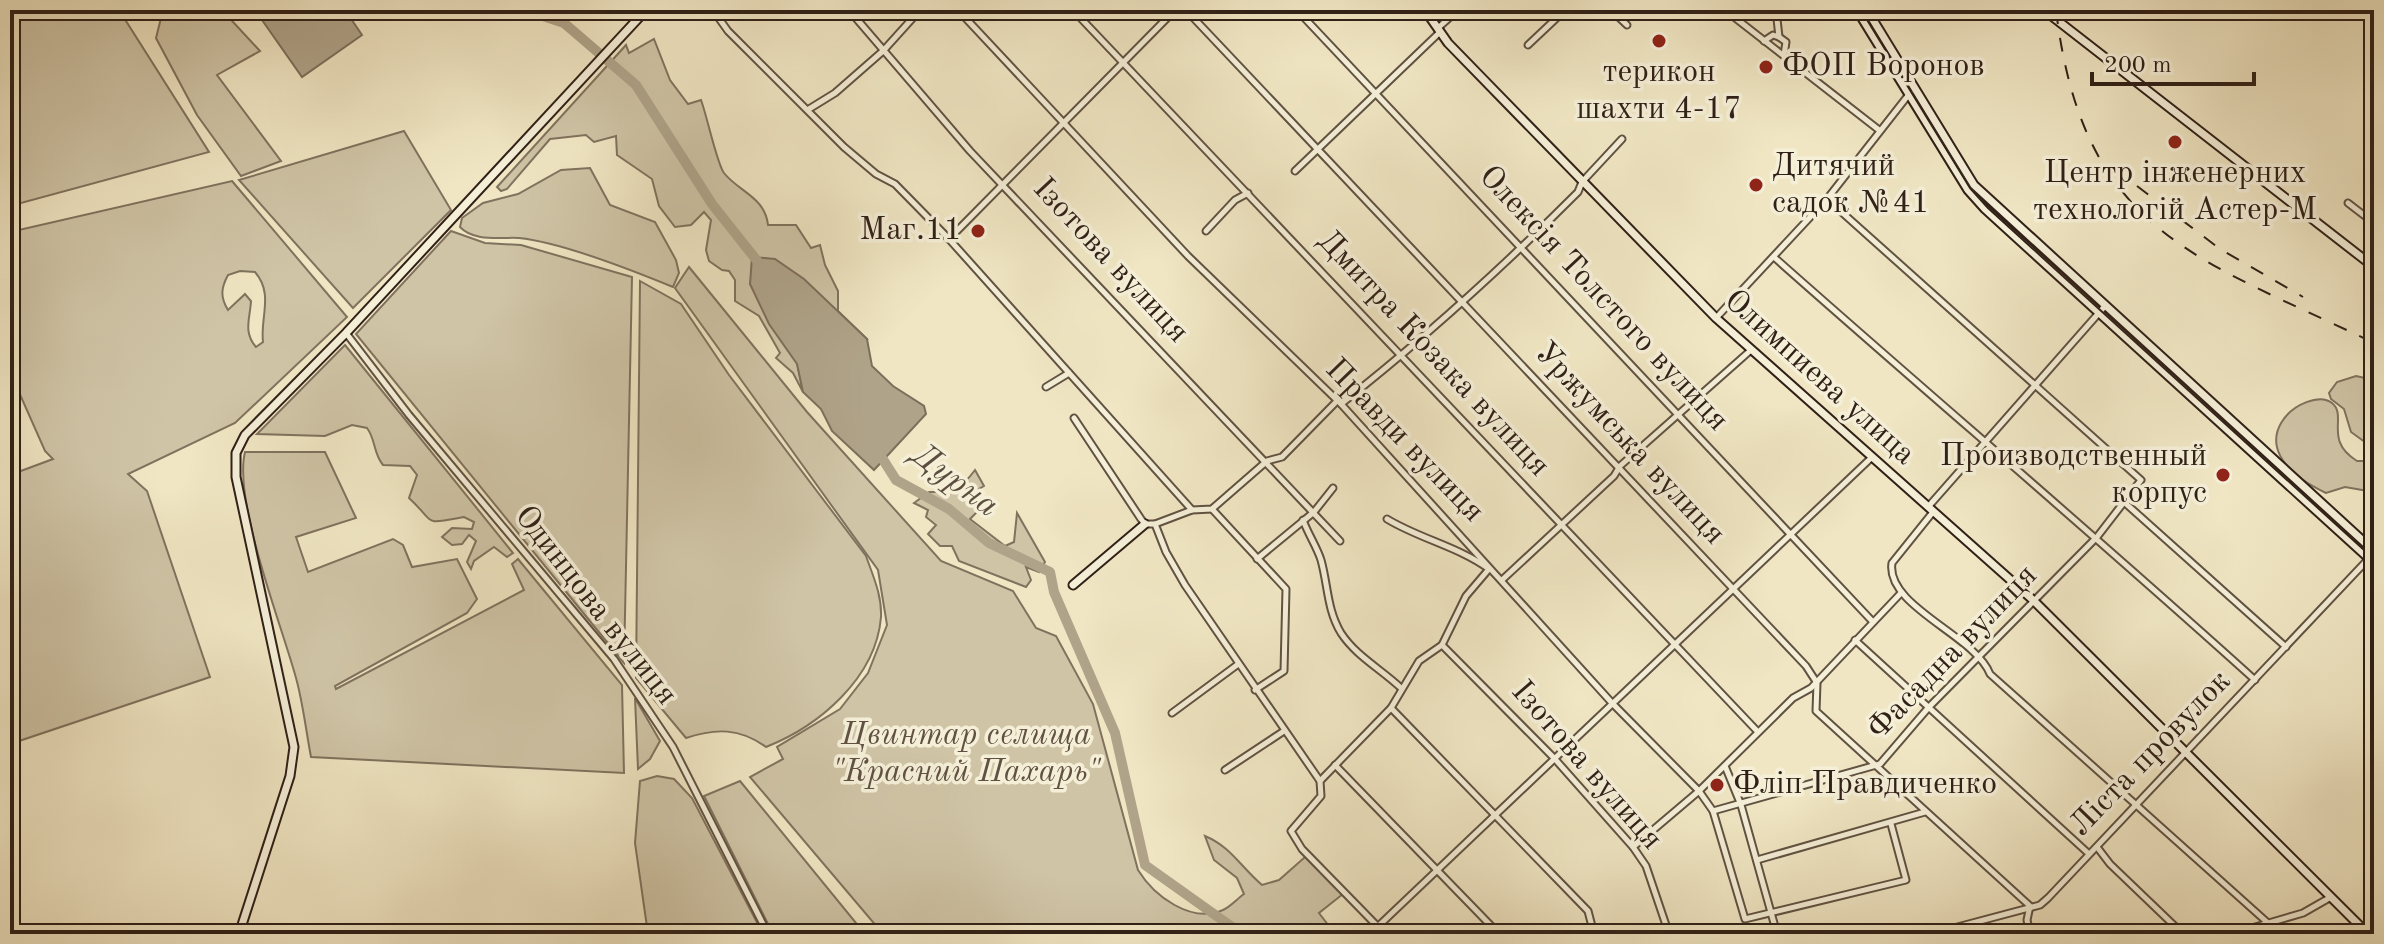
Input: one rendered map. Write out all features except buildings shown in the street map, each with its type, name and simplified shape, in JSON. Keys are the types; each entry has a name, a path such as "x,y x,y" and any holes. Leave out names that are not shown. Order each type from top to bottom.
{"main road":[{"path":"239,934 290,776 294,747 287,702 243,522 236,453 245,435 346,333 646,10"},
{"name":"Олимпиева улица","path":"1425,10 1439,30 1582,182 1716,318 1870,459 2033,600 2190,753 2368,934"},
{"path":"1857,10 1974,185 2102,309 2373,556"},
{"path":"1867,10 1911,91"},
{"path":"2044,10 2374,267"},
{"path":"1073,585 1145,524"}],"street":[{"path":"713,10 728,31 844,147 876,174 895,184 949,239 1192,510"},
{"name":"Ізотова вулиця","path":"849,10 1002,182 1340,541"},
{"path":"809,109 835,93 883,51 920,10"},
{"name":"Правди вулиця","path":"958,10 1188,256 1338,403 1612,703 1699,791 1713,811 1745,919 1771,915"},
{"name":"Дмитра Козака вулиця","path":"1073,10 1673,646 1758,732"},
{"path":"949,239 1175,10"},
{"name":"Уржумська вулиця","path":"1186,10 1806,666 1817,683 1816,711 2030,906"},
{"name":"Олексія Толстого вулиця","path":"1297,10 1873,622"},
{"path":"1295,171 1458,10"},
{"path":"1611,10 1627,25"},
{"path":"1725,10 1879,130"},
{"path":"1776,10 1779,37"},
{"path":"1528,45 1563,11"},
{"path":"1764,41 1773,35 1786,42 1784,56"},
{"path":"1716,318 1827,199 1911,91"},
{"path":"1074,418 1145,524 1155,524 1192,510 1212,509 1267,461 1282,457 1338,403 1402,356 1463,304 1578,192 1582,182 1622,139"},
{"path":"1206,231 1235,200 1248,193"},
{"path":"1827,199 2038,384"},
{"path":"2348,203 2374,223"},
{"path":"1775,258 1985,444 2097,537 2255,680"},
{"path":"2102,309 1930,510 1892,563 1891,570 1901,593 1978,657 1990,674 2268,923"},
{"name":"Одинцова вулиця","path":"346,333 409,415 614,659 673,747 768,934"},
{"path":"1502,580 1614,476 1620,466 1751,350"},
{"path":"1046,387 1069,373"},
{"name":"Фасадна вулиця","path":"1713,811 1876,766 2033,600 2042,597 2097,537 2141,480 2038,384"},
{"path":"1370,934 1870,459"},
{"path":"1257,559 1314,512 1333,488"},
{"path":"2124,502 2286,647"},
{"path":"1212,509 1286,589 1284,671 1255,690"},
{"path":"1320,781 1391,708 1419,661 1442,645 1466,596 1489,569 1453,548 1417,538 1387,519"},
{"path":"1303,520 1320,557 1330,611 1342,634 1365,661 1374,663 1401,688"},
{"path":"1155,524 1166,552 1237,665 1320,781 1321,796 1291,831 1302,849 1385,934"},
{"name":"Ліста провулок","path":"1931,934 2040,905 2190,753 2373,556"},
{"path":"1633,847 1699,791 1793,698 1817,683 1901,593"},
{"path":"1855,640 2088,853"},
{"name":"Ізотова вулиця","path":"1442,645 1554,758 1633,847 1646,866 1669,934"},
{"path":"1172,713 1237,665"},
{"path":"1391,708 1588,911 1594,934"},
{"path":"1225,770 1284,731"},
{"path":"1335,765 1499,934"},
{"path":"1725,766 1741,805 1777,934"},
{"path":"1757,860 1926,812"},
{"path":"1771,915 1906,880 1891,824"},
{"path":"2097,847 2110,864 2183,934"},
{"path":"2231,934 2303,913 2332,896"},
{"path":"2030,906 2027,920 2030,934"}],"green space":[{"path":"10,10 119,10 209,152 10,206"},
{"path":"163,10 222,10 260,51 217,75 281,161 241,176 197,115 156,38"},
{"path":"654,39 670,80 688,104 701,100 724,173 757,201 768,225 796,225 811,248 820,245 825,265 838,291 838,311 867,339 797,363 803,392 793,373 776,358 780,353 759,316 735,301 735,280 729,271 709,261 706,250 711,220 704,212 691,225 675,227 659,206 652,179 617,155 616,136 594,142 586,135 550,139 507,189 501,191 497,187 626,45 629,53"},
{"path":"404,131 451,210 353,308 239,180"},
{"path":"590,168 610,205 655,222 676,260 679,273 673,287 555,245 519,238 480,237 460,227 462,218 483,203 518,194 561,170"},
{"path":"232,181 347,317 235,423 128,474 147,491 210,677 10,744 10,475 53,459 45,451 10,372 10,232","holes":["240,271 255,272 261,280 265,297 263,342 256,347 248,331 251,301 245,294 228,310 222,292 228,275"]},
{"path":"451,231 485,243 521,245 632,277 624,663 356,334"},
{"name":"Цвинтар селища \"Красний Пахарь\"","path":"689,267 807,412 941,561 1013,591 1036,628 1056,636 1093,704 1138,870 1145,880 1174,905 1198,913 1211,913 1223,910 1244,894 1237,878 1214,860 1205,836 1229,851 1262,885 1279,880 1305,857 1343,894 1319,913 1335,934 883,934 750,777 783,759 777,747 840,709 868,673 887,625 878,570 675,288"},
{"path":"640,281 681,304 729,375 866,556 876,586 881,617 877,639 856,679 824,713 766,747 737,733 718,731 686,738 636,678"},
{"path":"345,345 513,553 507,557 494,547 474,561 471,569 467,562 476,541 469,535 462,544 452,545 442,537 452,528 472,529 474,522 464,517 442,521 428,518 409,498 417,475 410,466 383,465 367,428 352,425 325,436 257,434"},
{"path":"2356,376 2374,380 2374,492 2345,487 2326,493 2296,474 2280,456 2276,438 2281,422 2292,410 2306,402 2321,399 2336,408 2338,437 2347,453 2357,461 2370,461 2373,448 2351,432 2344,409 2331,399 2329,393 2337,382"},
{"path":"245,452 325,452 356,518 296,537 308,572 393,539 403,545 412,567 457,559 477,599 467,613 335,686 336,689 524,590 512,564 518,559 622,685 624,773 311,757 296,678 252,531 243,474"},
{"path":"975,470 984,486 972,493 978,511 970,519 1005,546 1014,542 1017,513 1045,562 1039,572 1026,567 1031,580 1026,587 959,561 952,546 940,546 928,534 936,525 926,517 928,510 914,503 929,492 955,488"},
{"path":"635,698 660,741 650,759 638,769"},
{"path":"657,776 674,779 692,798 763,934 648,934 635,843 640,781"},
{"path":"740,781 865,934 773,934 704,796"}],"shaded area":[{"path":"255,10 345,10 362,35 302,77"},
{"path":"752,257 775,259 804,279 867,339 872,366 893,386 924,406 926,414 874,470 832,431 821,409 803,392 797,364 769,324 750,284"}],"waterway":[{"name":"Дурна","path":"525,10 564,23 636,85 712,204 762,267"},
{"name":"Дурна","path":"877,450 896,480 949,509 989,543 1050,572 1054,592 1115,733 1145,865 1242,934"}],"tram line":[{"path":"1861,10 1970,188 1988,208 2374,559"}],"railway":[{"path":"2056,10 2070,85 2092,144 2122,191 2158,228 2202,259 2374,343"},
{"path":"2137,186 2220,249 2303,297"}],"place":[{"name":"терикон шахти 4-17","path":"1659,41"},
{"name":"ФОП Воронов","path":"1766,67"},
{"name":"Центр інженерних технологій Астер-М","path":"2175,142"},
{"name":"Дитячий садок №41","path":"1756,185"},
{"name":"Маг.11","path":"978,231"},
{"name":"Производственный корпус","path":"2223,475"},
{"name":"Фліп Правдиченко","path":"1717,785"}]}
